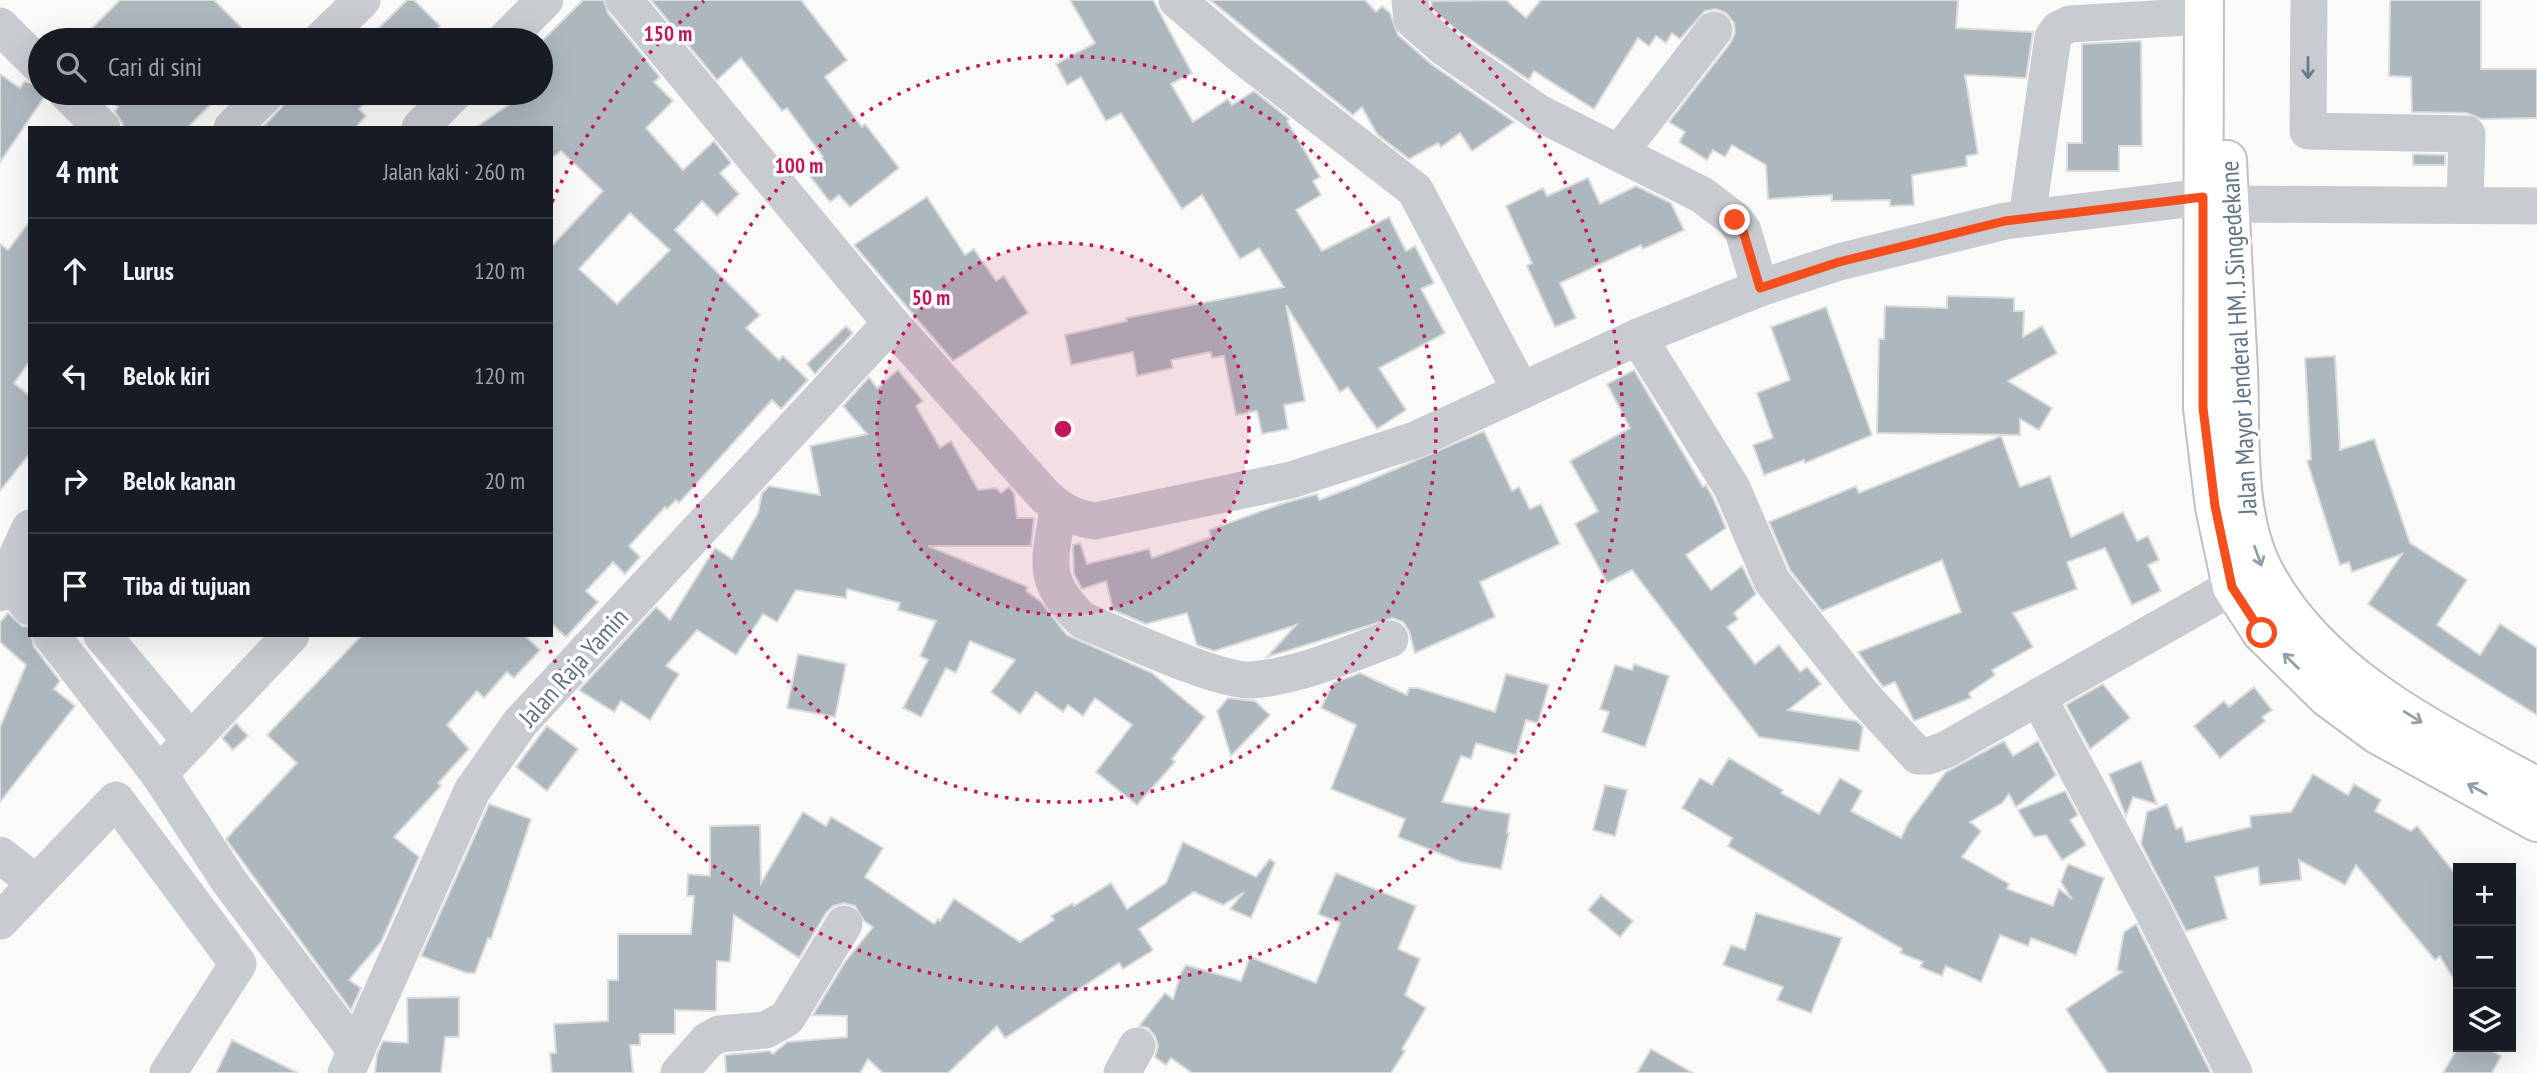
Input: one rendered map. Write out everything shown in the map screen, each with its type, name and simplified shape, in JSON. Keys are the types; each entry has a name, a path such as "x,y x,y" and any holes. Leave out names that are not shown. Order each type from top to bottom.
{"main road":[{"name":"Jalan Mayor Jenderal HM. J.Singedekane","path":"2212,5 2216,200 2241,473 2250,533 2266,576 2286,607 2331,657 2375,694 2537,787"},
{"name":"Jalan Mayor Jenderal HM. J.Singedekane","path":"2216,200 2203,408 2215,506 2232,587 2262,633 2327,697 2377,734 2537,822"}],"street":[{"path":"333,28 362,0"},
{"path":"517,28 544,0"},
{"path":"624,0 891,323 1058,509 1077,519 1112,520 1291,480 1415,440 1638,337 1760,288 1839,262 2027,218 2216,200 2537,206"},
{"path":"1177,0 1241,55 1415,190 1521,391"},
{"path":"1410,0 1412,19 1445,48 1539,113 1702,195 1735,220 1743,231 1760,288"},
{"path":"2309,0 2308,131 2467,134 2465,205"},
{"path":"2027,218 2053,37 2059,29 2070,24 2212,5"},
{"path":"0,26 28,54"},
{"path":"1619,153 1714,30"},
{"path":"79,105 100,126"},
{"path":"234,126 255,105"},
{"path":"422,126 442,105"},
{"name":"Jalan Raja Yamin","path":"351,1062 472,791 520,723 891,323"},
{"path":"1638,337 1732,488 1772,581 1863,696 1918,756 1928,756 1945,750 2232,587"},
{"path":"1058,509 1050,577 1068,607 1082,620 1204,669 1231,678 1250,680 1294,673 1390,639"},
{"path":"28,532 2,580 28,605"},
{"path":"104,637 191,741"},
{"path":"159,774 289,637"},
{"path":"69,642 351,1062"},
{"path":"2038,697 2151,906 2235,1073"},
{"path":"0,921 116,800 238,964 168,1073"},
{"path":"0,855 36,883"},
{"path":"679,1073 708,1040 719,1034 766,1030 787,1018 844,923"}],"building":[{"path":"120,0 214,0 242,28 92,28"},
{"path":"407,0 414,0 440,26 438,28 379,28"},
{"path":"583,0 604,0 608,13 660,77 654,82 673,101 646,128 683,170 714,141 731,163 720,173 739,194 717,216 702,201 675,230 760,315 746,328 779,360 783,356 808,380 781,409 772,400 679,503 676,500 667,509 665,507 629,546 640,557 625,574 613,562 586,591 598,602 566,637 553,625 553,245 603,191 561,151 553,157 553,126 478,126 509,105 553,105 553,30","holes":["630,213 670,250 617,304 579,269"]},
{"path":"651,0 801,0 847,60 825,77 862,127 865,124 899,168 850,207 839,195 830,202 806,171 823,157 787,108 782,111 741,58 717,80"},
{"path":"1070,0 1153,0 1192,73 1171,84 1193,122 1228,99 1232,105 1254,91 1289,119 1287,121 1320,177 1313,181 1321,195 1296,210 1322,251 1389,217 1406,251 1415,246 1434,283 1421,289 1445,333 1379,368 1406,410 1377,429 1348,387 1340,392 1286,305 1305,401 1284,405 1288,429 1262,434 1257,411 1236,415 1224,356 1212,358 1211,352 1171,360 1173,368 1137,376 1133,352 1071,365 1065,335 1127,321 1126,318 1284,287 1259,248 1240,259 1202,195 1182,209 1121,113 1106,121 1081,77 1067,85 1056,64 1095,43"},
{"path":"1210,0 1365,0 1376,12 1382,6 1390,13 1398,35 1431,64 1514,122 1472,151 1460,133 1441,147 1438,143 1409,159 1377,134 1362,107 1353,115"},
{"path":"1506,0 1526,18 1541,0 1958,0 1956,28 2033,32 2026,78 1965,75 1978,154 1966,156 1967,166 1912,175 1914,205 1890,206 1890,200 1832,201 1832,195 1768,199 1766,165 1732,145 1725,157 1713,150 1707,160 1679,142 1685,132 1669,122 1731,42 1735,33 1734,23 1726,13 1716,9 1705,11 1680,39 1672,33 1666,43 1656,36 1649,46 1638,38 1594,109 1534,71 1529,80 1458,31 1432,9 1431,1"},
{"path":"2390,0 2481,0 2481,69 2537,69 2537,118 2481,119 2467,113 2412,112 2411,77 2389,76"},
{"path":"2141,41 2142,146 2119,146 2119,171 2067,171 2067,143 2082,143 2082,44"},
{"path":"0,74 20,88 25,81 28,82 28,105 39,105 0,162"},
{"path":"116,105 210,105 189,126 124,126 115,111 118,107"},
{"path":"363,105 359,109 366,116 357,126 264,126 282,107"},
{"path":"2413,154 2445,155 2445,165 2413,165"},
{"path":"1588,178 1600,204 1636,186 1671,203 1684,230 1643,249 1641,245 1560,283 1576,318 1555,327 1527,266 1532,263 1506,206 1543,188 1547,196"},
{"path":"927,197 965,255 974,249 996,281 1004,276 1028,313 953,361 854,245"},
{"path":"28,224 28,364 14,383 28,394 28,456 0,491 0,244 8,250"},
{"path":"1947,296 2014,298 2014,311 2024,311 2023,337 2042,326 2057,353 2008,381 2052,408 2039,430 2020,419 2020,435 1877,433 1879,339 1884,339 1885,306 1947,308"},
{"path":"1826,307 1872,435 1805,463 1804,460 1764,475 1753,445 1773,438 1757,393 1790,380 1771,327"},
{"path":"846,326 853,333 815,374 807,364"},
{"path":"2335,356 2340,450 2374,439 2410,543 2467,580 2437,625 2480,655 2500,624 2537,648 2537,715 2452,662 2368,604 2402,554 2352,572 2349,562 2340,565 2307,461 2311,459 2305,358"},
{"path":"898,370 923,401 916,406 940,448 951,441 978,490 996,488 1001,493 1009,487 1014,493 1017,518 1034,518 1031,546 928,546 1028,587 1026,591 1040,601 1067,635 1152,673 1205,717 1172,759 1175,762 1137,805 1096,772 1132,725 1095,698 1083,716 1068,705 1063,712 1036,692 1020,714 991,692 1015,660 970,641 956,673 946,668 921,717 903,708 928,660 920,656 936,621 898,610 900,603 847,589 846,598 796,590 777,622 763,614 736,655 697,630 666,666 679,674 650,720 621,701 614,712 579,690 656,607 670,620 715,548 732,559 758,513 762,493 769,486 820,495 810,446 867,434 843,406 869,377 877,388"},
{"path":"1634,370 1703,487 1706,485 1726,528 1686,555 1711,590 1742,566 1756,594 1734,613 1738,619 1727,627 1755,664 1779,645 1800,672 1807,667 1821,684 1788,710 1857,721 1863,727 1859,751 1759,737 1632,570 1607,583 1575,524 1598,511 1570,461 1630,428 1607,384"},
{"path":"1484,431 1512,491 1519,487 1530,509 1541,504 1560,544 1480,582 1495,617 1415,653 1409,631 1403,622 1393,618 1267,657 1296,625 1214,651 1197,645 1187,613 1146,624 1113,610 1106,581 1082,589 1074,574 1073,545 1080,543 1087,564 1149,549 1152,558 1211,537 1209,530 1317,494 1319,500"},
{"path":"2001,436 2020,487 2050,476 2071,537 2123,512 2137,541 2148,536 2159,560 2148,565 2161,591 2132,605 2105,548 2067,562 2077,589 2013,613 2033,647 1992,670 1995,675 1969,693 1971,698 1914,721 1895,682 1883,687 1858,652 1961,612 1942,560 1822,611 1790,570 1769,522 1856,486 1859,493"},
{"path":"8,613 22,626 28,627 28,637 32,637 34,647 60,681 54,689 75,706 0,802 0,727 26,665 0,642 0,622"},
{"path":"360,637 526,637 540,650 514,678 507,672 484,698 477,691 447,725 469,749 438,783 441,786 394,837 419,857 381,942 349,980 361,988 351,1010 226,839 297,763 267,735"},
{"path":"798,654 846,664 835,717 787,708"},
{"path":"1634,664 1669,676 1645,747 1602,732 1609,712 1600,709 1615,665 1632,670"},
{"path":"1360,673 1407,695 1409,688 1418,688 1495,712 1506,674 1549,685 1538,723 1526,720 1516,755 1476,743 1471,759 1461,756 1442,802 1510,814 1501,869 1461,862 1398,837 1405,819 1331,789 1356,725 1321,708 1333,683"},
{"path":"2103,684 2130,718 2090,749 2066,705"},
{"path":"2254,687 2272,710 2262,717 2265,721 2220,758 2194,726 2224,701 2229,707"},
{"path":"1228,698 1255,701 1270,715 1231,756 1217,711"},
{"path":"236,723 248,736 233,750 222,738"},
{"path":"547,726 578,749 547,791 516,767"},
{"path":"2004,741 2013,756 2038,741 2056,775 2016,807 2009,794 2002,803 1970,822 1981,831 1962,857 2009,884 2007,889 2053,906 2059,889 2072,899 2061,882 2068,864 2104,878 2076,955 2031,938 2028,946 2000,935 1981,982 1946,966 1942,976 1920,967 1923,962 1900,953 1902,949 1728,846 1732,838 1682,808 1700,778 1712,785 1729,758 1783,790 1781,793 1819,814 1840,778 1862,791 1851,811 1901,838 1908,823 1946,772"},
{"path":"2141,761 2157,804 2133,797 2126,816 2109,774"},
{"path":"2313,774 2348,795 2354,784 2381,800 2375,811 2411,831 2417,826 2453,871 2453,978 2440,956 2435,960 2356,865 2345,885 2299,860 2301,880 2260,885 2258,867 2215,877 2227,919 2186,931 2141,844 2147,812 2167,804 2176,829 2182,827 2186,842 2251,827 2250,816 2291,812"},
{"path":"1605,785 1627,790 1615,836 1593,830"},
{"path":"2065,791 2078,815 2070,820 2086,845 2062,860 2046,835 2034,837 2018,810"},
{"path":"489,804 531,819 491,939 488,938 475,973 467,973 421,956"},
{"path":"803,812 826,826 831,817 883,848 865,877 934,924 938,919 940,921 954,899 1020,942 1054,920 1051,916 1073,903 1074,906 1111,883 1127,909 1166,883 1183,842 1256,877 1270,859 1275,863 1251,918 1230,909 1244,892 1223,905 1194,892 1139,929 1153,950 1123,969 1119,963 1005,1038 997,1026 948,1073 883,1073 868,1059 860,1073 726,1073 725,1055 769,1051 773,1054 787,1042 847,1037 847,1016 813,1015 845,962 873,927 864,921 855,906 844,903 833,906 826,913 799,958 734,915 730,962 717,961 716,1011 675,1010 675,1034 640,1034 640,1045 630,1045 633,1073 552,1073 550,1053 556,1053 554,1024 608,1021 608,980 618,980 618,934 691,934 694,896 687,896 688,874 710,876 710,826 760,825 761,883"},
{"path":"1336,873 1416,906 1398,949 1420,959 1405,995 1426,1008 1391,1073 1192,1073 1171,1058 1166,1065 1155,1057 1158,1046 1155,1036 1148,1028 1139,1026 1165,993 1173,999 1186,965 1241,981 1250,957 1316,983 1340,923 1318,914"},
{"path":"1601,895 1633,921 1620,937 1588,910"},
{"path":"1756,913 1842,938 1811,1013 1777,1000 1783,987 1723,965 1731,945 1745,950"},
{"path":"2136,924 2211,1073 2108,1073 2066,1009 2122,972 2117,970 2124,932"},
{"path":"459,997 459,1037 445,1037 441,1073 375,1073 377,1054 383,1041 408,1043 407,998"},
{"path":"232,1040 298,1073 216,1073"},
{"path":"1651,1049 1693,1073 1637,1073"},
{"path":"2455,1052 2494,1052 2501,1056 2492,1073 2443,1073"}],"route":[{"path":"1735,220 1743,231 1760,288 1839,262 2005,221 2203,197 2203,408 2215,506 2232,587 2262,633"}]}
